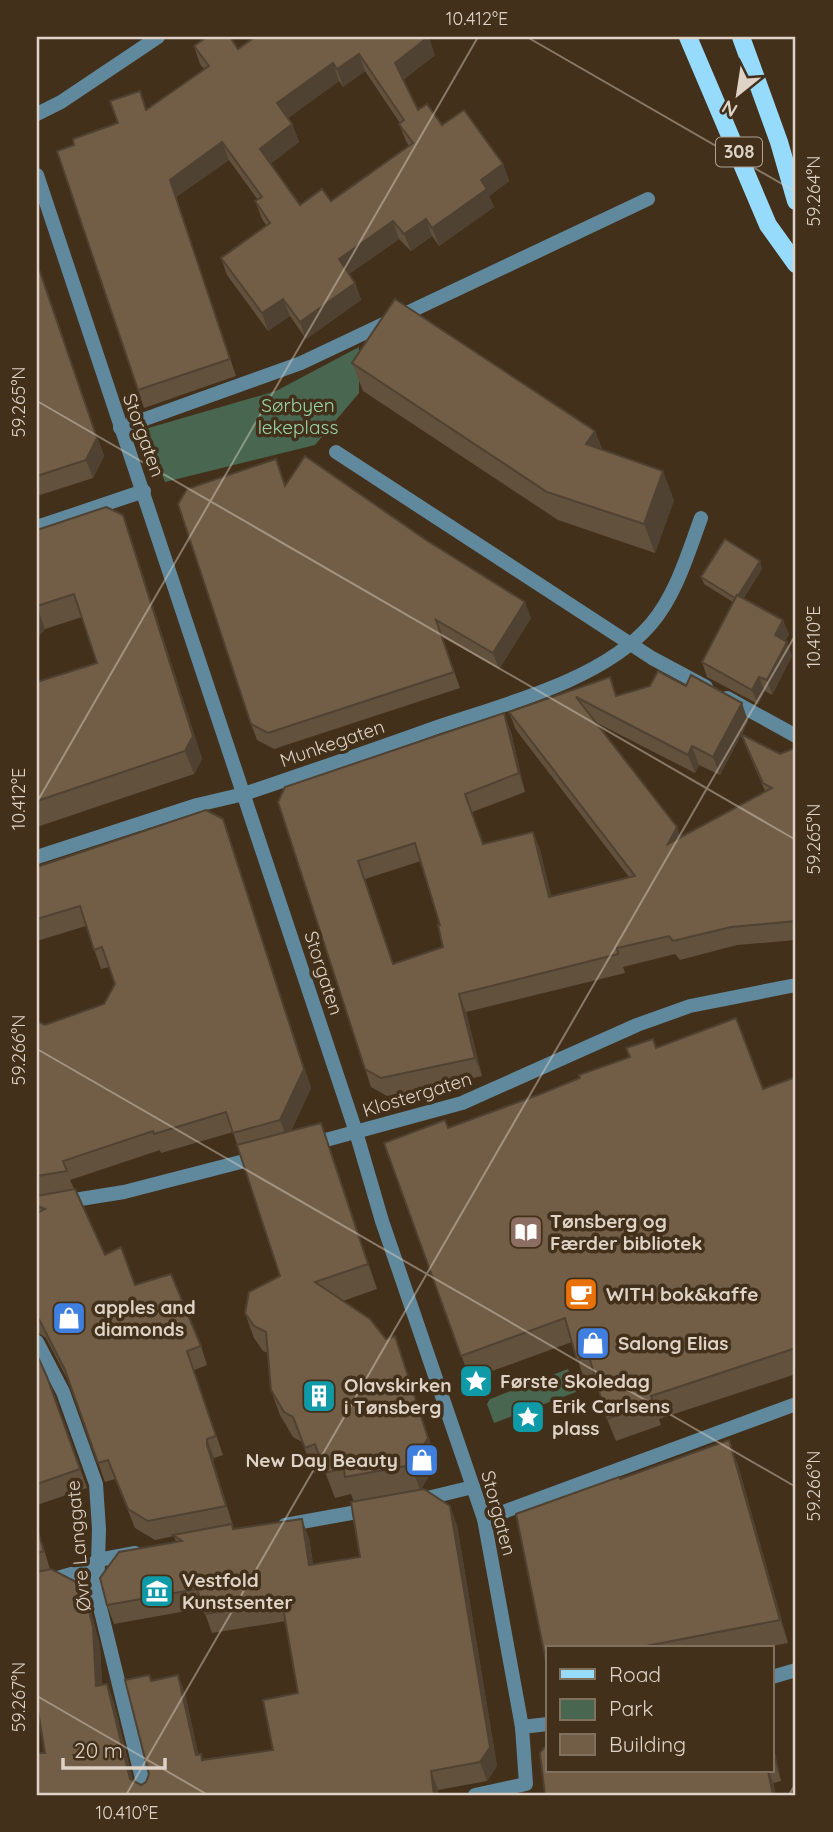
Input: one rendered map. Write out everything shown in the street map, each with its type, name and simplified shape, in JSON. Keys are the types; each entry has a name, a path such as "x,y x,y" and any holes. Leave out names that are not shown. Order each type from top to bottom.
{"main road":[{"name":"308","path":"688,37 768,225 796,264"},
{"name":"308","path":"741,37 779,142 796,201"}],"street":[{"path":"37,114 61,102 158,37"},
{"name":"Storgaten","path":"37,175 356,1132 386,1234 484,1518 522,1727 527,1790"},
{"path":"120,429 301,363 648,199"},
{"path":"336,452 652,658 796,736"},
{"path":"37,527 144,491"},
{"name":"Munkegaten","path":"37,857 197,805 244,794 521,698 588,671 631,643 653,623 678,578 701,518"},
{"name":"Klostergaten","path":"37,1206 124,1192 472,1099 637,1026 690,1006 796,985"},
{"name":"Øvre Langgate","path":"37,1342 63,1392 96,1484 97,1595 146,1795"},
{"path":"484,1518 796,1404"},
{"path":"270,1528 473,1487"},
{"path":"37,1584 85,1570 98,1560 151,1550"},
{"path":"774,1676 796,1670"},
{"path":"522,1727 546,1724"},
{"path":"475,1795 527,1790"}],"green space":[{"name":"Sørbyen lekeplass","path":"359,347 359,393 315,445 165,482 145,429 276,391"},
{"path":"568,1369 576,1392 494,1423 487,1404 490,1399"}],"building":[{"path":"207,37 230,37 238,49 255,37 428,37 395,63 418,110 427,104 442,125 464,110 503,164 481,180 487,189 432,228 426,219 404,234 393,221 339,259 355,283 300,322 283,299 262,313 221,258 270,223 255,201 262,197 222,142 170,180 230,359 138,390 57,151 74,145 73,139 118,123 110,101 140,91 146,110 209,66 194,46","holes":["359,54 404,120 399,124 413,143 331,201 322,189 300,205 260,149 292,124 277,103 333,63 337,69"]},
{"path":"40,272 97,438 86,460 37,476 37,273"},
{"path":"395,299 595,431 586,444 663,471 644,524 547,492 352,363"},
{"path":"305,456 426,540 525,602 493,653 436,620 454,672 268,733 251,724 178,504 187,489 276,459 285,486"},
{"path":"106,507 123,515 193,736 185,751 37,801 37,682 97,663 74,594 37,606 37,530"},
{"path":"725,539 760,561 735,598 701,577"},
{"path":"737,595 783,620 775,635 787,642 767,680 759,677 752,690 702,662"},
{"path":"658,671 686,686 691,675 742,703 713,757 692,746 688,755 576,697 677,827 668,844 772,788 763,783 741,734 780,754 795,748 796,921 731,927 673,941 669,936 617,948 618,954 459,994 475,1058 381,1078 365,1069 278,802 285,787 504,713 519,773 465,794 483,844 533,832 549,897 635,876 509,712 610,677 616,696 650,686","holes":["415,843 440,925 443,947 393,964 358,861"]},
{"path":"206,810 223,819 304,1069 280,1120 233,1133 226,1112 154,1134 153,1131 63,1161 67,1171 37,1176 37,1021 45,1025 104,1004 115,984 102,947 94,950 80,906 37,919 37,867"},
{"path":"736,1018 763,1089 796,1077 796,1348 651,1396 653,1402 607,1419 589,1356 577,1360 565,1318 461,1356 384,1143 445,1120 448,1128 543,1093 580,1078 579,1075 630,1057 626,1048 653,1039 656,1048"},
{"path":"321,1123 368,1264 315,1282 370,1319 386,1339 395,1336 428,1438 411,1465 345,1477 344,1468 325,1473 315,1444 305,1448 293,1417 284,1412 271,1390 266,1332 254,1326 245,1313 249,1292 280,1276 237,1145"},
{"path":"75,1189 105,1255 121,1247 135,1285 171,1274 201,1346 187,1351 216,1436 207,1439 207,1445 226,1506 148,1521 128,1509 108,1460 98,1463 65,1370 37,1317 37,1213 45,1209 37,1206 37,1196"},
{"path":"37,1355 80,1469 37,1484"},
{"path":"729,1440 780,1620 646,1646 546,1646 546,1661 516,1514 619,1477 620,1479"},
{"path":"424,1489 450,1506 490,1747 480,1762 431,1771 434,1795 37,1795 37,1753 45,1753 37,1705 37,1572 51,1569 82,1585 93,1627 96,1686 107,1684 130,1779 141,1785 146,1782 149,1774 125,1680 149,1675 151,1681 178,1675 196,1755 201,1754 202,1760 273,1750 263,1700 298,1693 282,1602 205,1614 197,1589 107,1605 100,1578 119,1552 182,1541 173,1535 232,1524 233,1529 302,1519 309,1565 360,1557 351,1502"},
{"path":"37,1529 44,1551 37,1553"},
{"path":"546,1746 546,1772 768,1772 773,1795 545,1795 540,1753"}],"place":[{"name":"Tønsberg og Færder bibliotek","path":"526,1232"},
{"name":"WITH bok&kaffe","path":"581,1294"},
{"name":"apples and diamonds","path":"69,1318"},
{"name":"Salong Elias","path":"593,1343"},
{"name":"Første Skoledag","path":"476,1381"},
{"name":"Olavskirken i Tønsberg","path":"319,1396"},
{"name":"Erik Carlsens plass","path":"528,1417"},
{"name":"New Day Beauty","path":"422,1460"},
{"name":"Vestfold Kunstsenter","path":"157,1591"}]}
